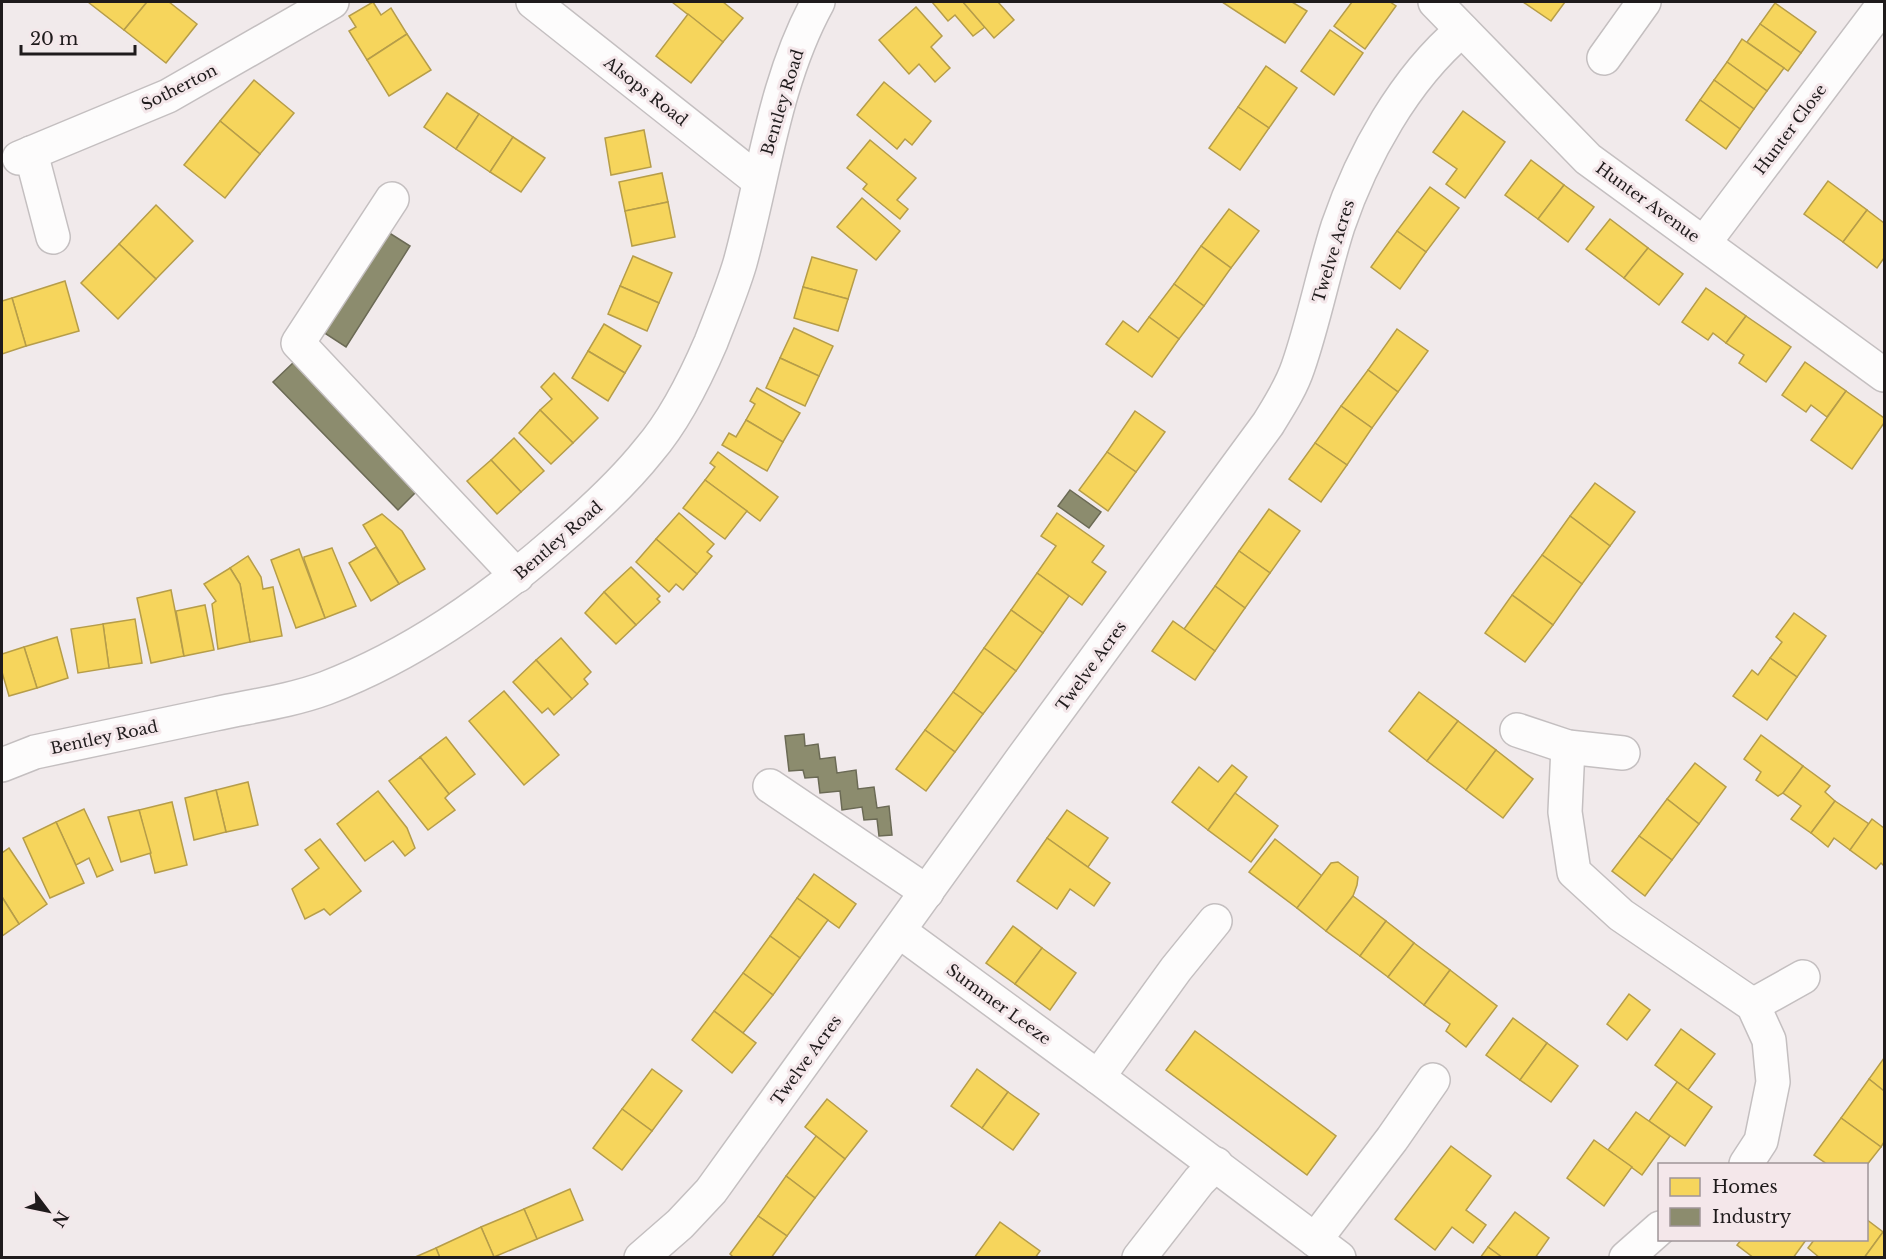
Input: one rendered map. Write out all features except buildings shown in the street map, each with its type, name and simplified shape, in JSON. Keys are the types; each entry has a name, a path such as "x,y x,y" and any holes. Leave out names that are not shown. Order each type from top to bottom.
{"street":[{"name":"Sotherton","path":"53,237 25,155 168,96 332,2"},
{"name":"Alsops Road","path":"533,2 759,181"},
{"name":"Bentley Road","path":"2,765 35,752 275,702 324,688 380,664 432,636 518,576 599,506 651,449 682,401 710,344 739,266 783,86 808,18 818,2"},
{"name":"Hunter Avenue","path":"1435,2 1588,159 1884,375"},
{"path":"1604,58 1644,2"},
{"name":"Hunter Close","path":"1704,243 1873,6"},
{"name":"Twelve Acres","path":"641,1257 680,1224 711,1191 1268,424 1285,397 1298,369 1338,227 1369,153 1407,92 1449,41 1462,30"},
{"path":"392,199 298,343 518,576"},
{"path":"1516,730 1569,747 1623,753"},
{"path":"1569,747 1564,812 1574,872 1621,915 1753,1005 1769,1040 1773,1082 1761,1141 1747,1163"},
{"path":"770,786 927,892"},
{"path":"1098,1077 1176,969 1215,921"},
{"name":"Summer Leeze","path":"899,931 1216,1164 1327,1249 1392,1138 1433,1080"},
{"path":"1753,1005 1803,977"},
{"path":"1139,1257 1199,1181 1216,1164"},
{"path":"1626,1257 1658,1229"}]}
